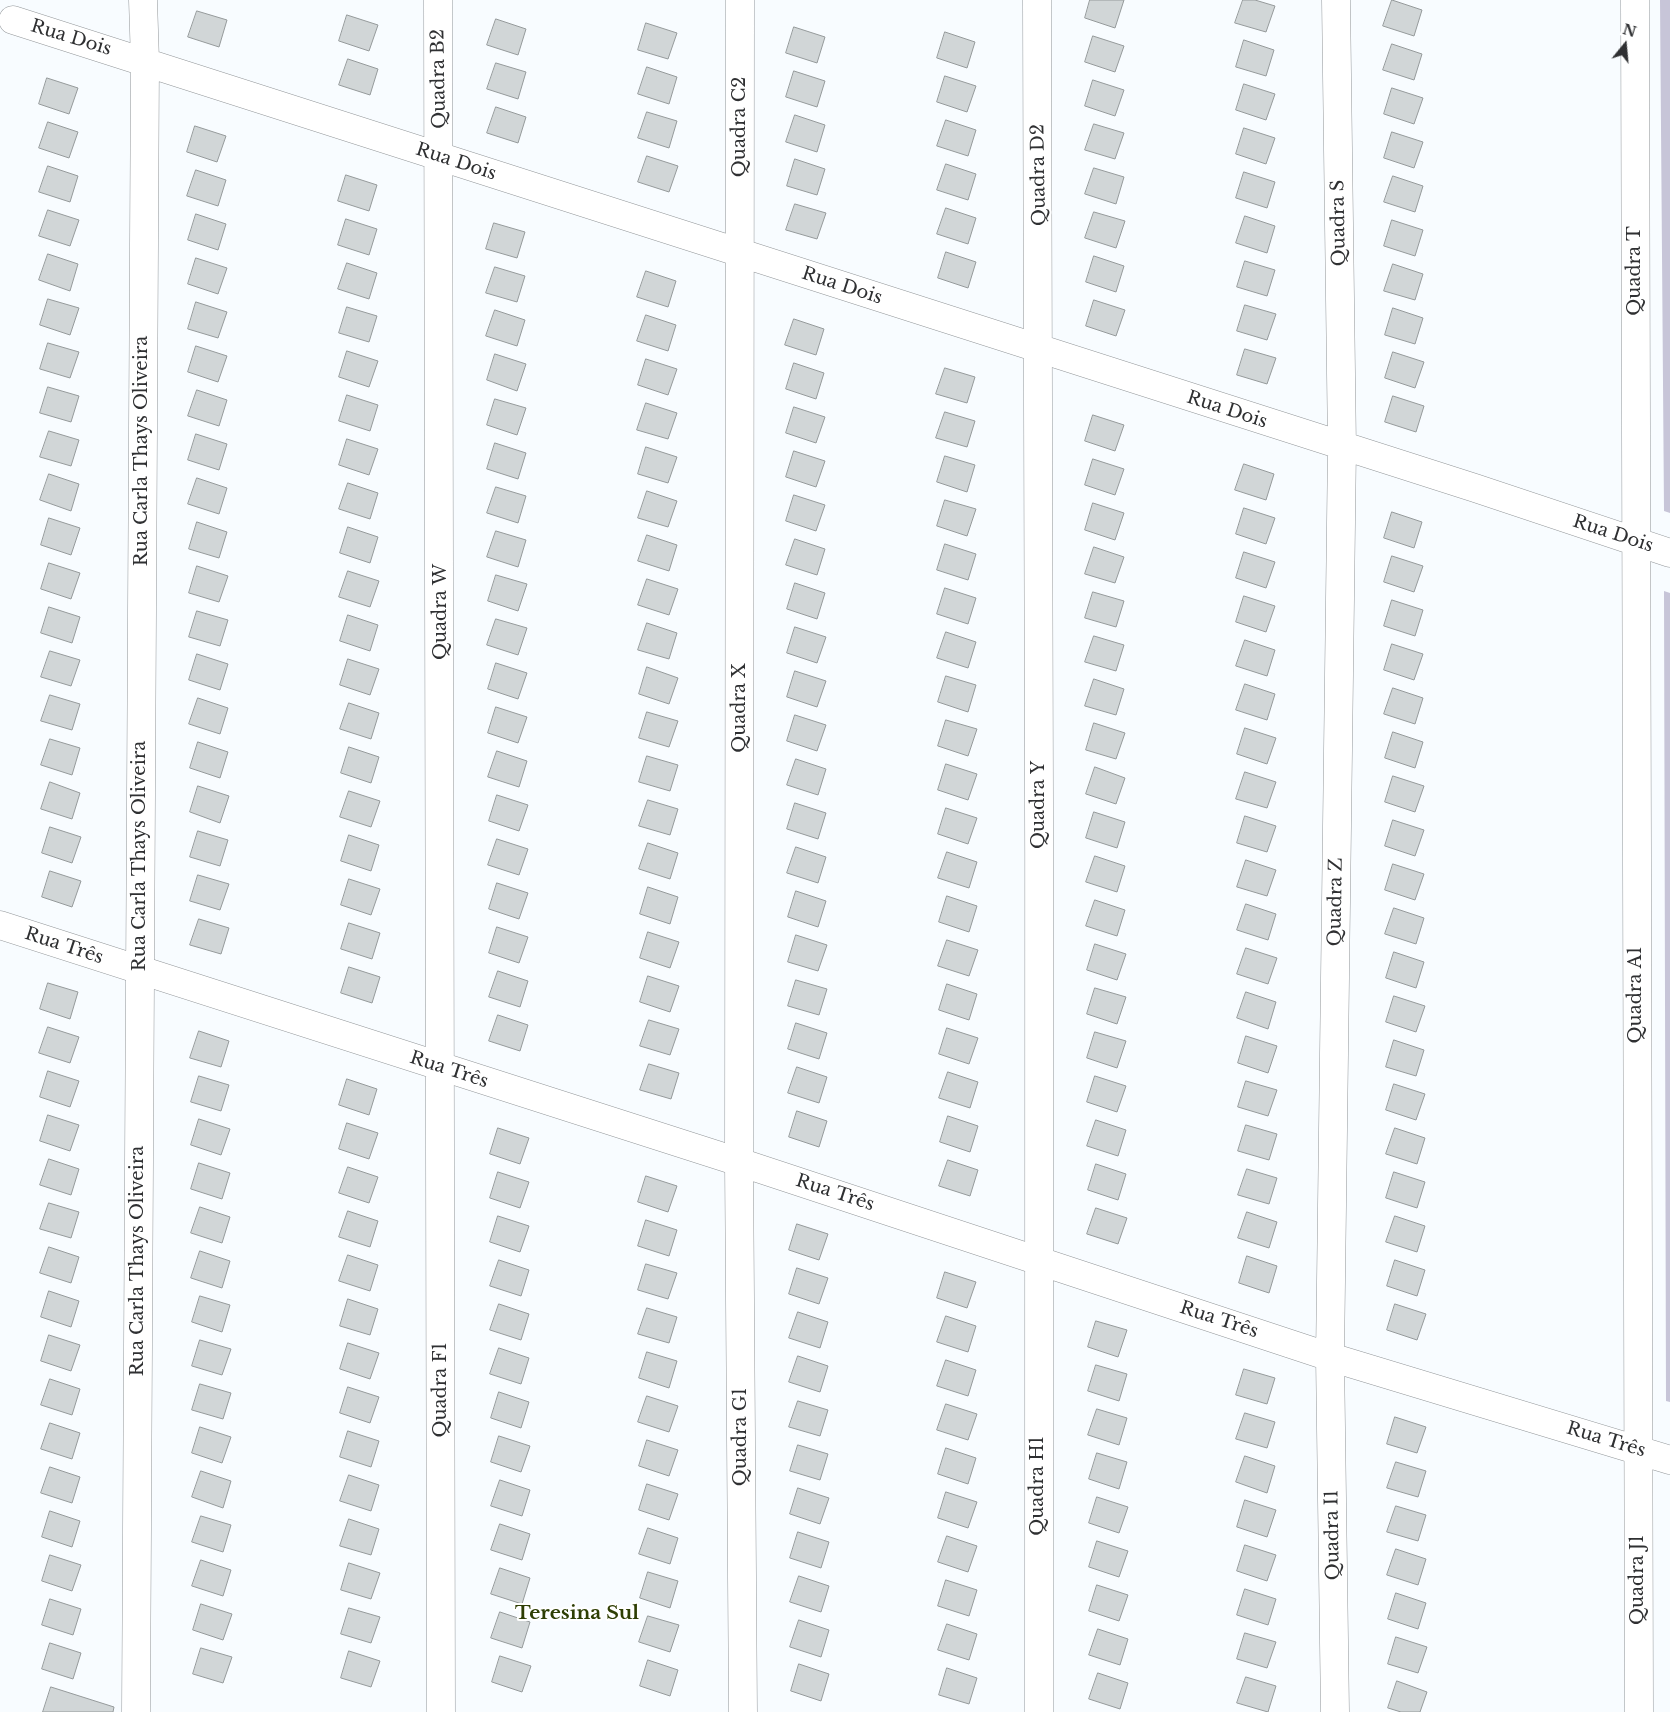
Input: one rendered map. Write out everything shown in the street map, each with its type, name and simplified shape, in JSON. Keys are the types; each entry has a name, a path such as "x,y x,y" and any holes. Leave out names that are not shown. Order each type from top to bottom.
{"street":[{"name":"Rua Carla Thays Oliveira","path":"136,1712 145,62 143,0"},
{"name":"Quadra B2","path":"438,0 440,157"},
{"name":"Quadra C2","path":"740,0 740,253"},
{"name":"Quadra D2","path":"1037,0 1040,350"},
{"name":"Quadra S","path":"1336,0 1342,447"},
{"name":"Quadra T","path":"1635,0 1635,542"},
{"name":"Rua Dois","path":"13,20 1670,553"},
{"name":"Quadra W","path":"440,157 441,1068"},
{"name":"Quadra X","path":"739,1162 740,253"},
{"name":"Quadra Y","path":"1037,1259 1040,350"},
{"name":"Quadra Z","path":"1330,1357 1342,447"},
{"name":"Quadra A1","path":"1635,542 1637,1449"},
{"name":"Rua Três","path":"0,925 739,1162 1330,1357 1670,1460"},
{"name":"Quadra F1","path":"441,1068 441,1712"},
{"name":"Quadra G1","path":"739,1162 744,1712"},
{"name":"Quadra H1","path":"1037,1259 1039,1712"},
{"name":"Quadra I1","path":"1330,1357 1335,1712"},
{"name":"Quadra J1","path":"1637,1449 1638,1712"}],"shaded area":[{"path":"1660,0 1670,0 1670,513 1664,511"},
{"path":"1664,591 1670,593 1670,1402 1666,1401"}],"building":[{"path":"1090,0 1124,0 1115,28 1085,18"},
{"path":"1243,0 1255,0 1275,6 1266,32 1235,23"},
{"path":"1392,0 1422,10 1414,36 1383,26"},
{"path":"197,11 227,20 219,47 188,37"},
{"path":"347,15 378,25 369,51 339,41"},
{"path":"496,19 526,29 518,55 487,45"},
{"path":"646,23 677,33 668,59 638,50"},
{"path":"794,27 825,37 817,63 786,53"},
{"path":"945,32 975,42 967,68 937,58"},
{"path":"1093,36 1124,46 1115,72 1085,62"},
{"path":"1244,40 1274,50 1266,76 1236,67"},
{"path":"1392,44 1422,54 1414,80 1383,70"},
{"path":"348,59 378,69 370,95 339,85"},
{"path":"496,63 526,72 518,99 487,89"},
{"path":"647,67 677,77 669,104 638,94"},
{"path":"794,71 825,81 817,107 786,97"},
{"path":"945,76 976,86 967,112 937,102"},
{"path":"47,78 78,88 69,114 39,104"},
{"path":"1093,80 1124,90 1115,116 1085,106"},
{"path":"1244,84 1275,94 1266,120 1236,110"},
{"path":"1392,88 1423,98 1414,124 1384,114"},
{"path":"496,107 526,117 518,143 487,133"},
{"path":"647,112 677,121 669,148 638,138"},
{"path":"795,115 825,125 817,152 786,142"},
{"path":"946,120 976,130 968,156 937,146"},
{"path":"48,122 78,132 69,158 39,148"},
{"path":"1094,124 1124,133 1115,159 1085,150"},
{"path":"195,126 226,136 217,162 187,152"},
{"path":"1244,128 1275,138 1266,164 1236,154"},
{"path":"1392,132 1423,142 1414,168 1384,158"},
{"path":"647,156 678,166 669,192 638,182"},
{"path":"795,159 825,169 817,195 787,186"},
{"path":"946,164 976,174 968,200 937,190"},
{"path":"48,166 78,176 70,202 39,192"},
{"path":"1094,168 1124,177 1116,204 1085,194"},
{"path":"196,170 226,180 218,206 187,196"},
{"path":"1244,172 1275,182 1267,208 1236,198"},
{"path":"346,175 377,185 369,211 338,201"},
{"path":"1393,176 1423,186 1415,212 1384,202"},
{"path":"795,204 826,213 817,239 786,230"},
{"path":"946,208 976,218 968,244 937,234"},
{"path":"48,210 79,220 70,246 39,236"},
{"path":"1094,212 1125,221 1116,248 1085,238"},
{"path":"196,214 226,224 218,250 188,240"},
{"path":"1245,216 1275,226 1267,253 1236,243"},
{"path":"346,219 377,229 369,255 338,245"},
{"path":"1392,220 1423,230 1415,256 1384,246"},
{"path":"494,223 525,232 517,258 486,249"},
{"path":"946,252 976,262 968,288 938,278"},
{"path":"48,254 78,264 70,291 39,280"},
{"path":"1094,256 1124,266 1116,292 1086,282"},
{"path":"196,258 227,268 218,294 188,284"},
{"path":"1245,261 1275,270 1267,296 1237,287"},
{"path":"347,263 377,273 369,299 338,289"},
{"path":"1393,264 1423,274 1415,300 1384,291"},
{"path":"495,267 525,276 517,302 486,293"},
{"path":"646,271 676,281 668,307 637,297"},
{"path":"48,299 79,308 70,335 40,325"},
{"path":"1094,300 1125,310 1116,336 1086,326"},
{"path":"196,302 227,312 218,338 188,329"},
{"path":"1245,305 1276,314 1267,340 1237,331"},
{"path":"347,307 377,316 369,342 339,333"},
{"path":"1393,308 1423,318 1415,344 1385,335"},
{"path":"495,310 525,320 517,346 486,336"},
{"path":"646,315 676,325 668,351 637,341"},
{"path":"794,319 824,329 816,355 785,345"},
{"path":"48,343 79,352 70,378 40,369"},
{"path":"196,346 227,356 218,382 188,372"},
{"path":"1245,349 1276,358 1267,384 1237,375"},
{"path":"347,351 378,361 369,387 339,377"},
{"path":"1393,352 1424,362 1415,388 1385,378"},
{"path":"495,354 526,364 517,391 487,380"},
{"path":"646,359 677,369 668,395 638,385"},
{"path":"794,363 824,373 816,399 786,389"},
{"path":"945,368 975,377 967,403 936,394"},
{"path":"48,387 79,396 71,422 40,413"},
{"path":"197,390 227,400 219,426 188,416"},
{"path":"347,395 378,405 370,431 339,421"},
{"path":"1393,396 1424,406 1416,432 1385,422"},
{"path":"495,399 526,408 517,435 487,425"},
{"path":"646,403 677,413 668,439 637,430"},
{"path":"794,407 825,417 816,443 786,433"},
{"path":"945,412 975,421 967,447 936,438"},
{"path":"1093,415 1124,425 1115,451 1085,441"},
{"path":"49,431 79,440 71,466 40,457"},
{"path":"196,434 227,444 219,470 188,460"},
{"path":"347,439 378,449 369,475 339,465"},
{"path":"495,443 526,453 518,479 487,469"},
{"path":"646,447 677,457 668,483 638,474"},
{"path":"794,451 825,461 816,487 786,477"},
{"path":"945,456 975,465 967,492 937,482"},
{"path":"1093,459 1124,469 1115,495 1085,485"},
{"path":"1244,464 1274,474 1266,500 1235,490"},
{"path":"49,474 79,484 71,511 40,500"},
{"path":"197,478 227,488 219,514 188,504"},
{"path":"348,483 378,493 370,519 339,509"},
{"path":"496,487 526,496 518,523 487,513"},
{"path":"647,491 677,501 668,527 638,518"},
{"path":"794,495 825,505 816,531 786,521"},
{"path":"945,500 976,509 967,536 937,526"},
{"path":"1093,503 1124,513 1115,540 1085,530"},
{"path":"1244,508 1275,518 1266,544 1236,534"},
{"path":"1392,512 1422,522 1414,548 1384,538"},
{"path":"49,518 80,528 71,555 41,545"},
{"path":"197,522 227,532 219,558 189,549"},
{"path":"348,527 378,537 370,563 340,553"},
{"path":"496,531 526,540 518,567 487,557"},
{"path":"647,535 677,545 669,571 638,561"},
{"path":"795,539 825,549 817,575 786,565"},
{"path":"945,544 976,554 968,580 937,570"},
{"path":"1094,547 1124,557 1115,583 1085,574"},
{"path":"1244,552 1275,562 1266,588 1236,578"},
{"path":"1392,556 1423,566 1414,592 1384,582"},
{"path":"49,563 80,573 71,599 41,589"},
{"path":"197,566 228,576 219,602 189,593"},
{"path":"348,571 379,581 370,607 339,597"},
{"path":"496,575 527,584 518,611 488,601"},
{"path":"647,579 678,589 669,615 638,605"},
{"path":"795,583 825,593 817,619 787,609"},
{"path":"945,588 976,598 968,624 937,614"},
{"path":"1093,592 1124,601 1116,627 1085,618"},
{"path":"1244,596 1275,606 1266,632 1236,622"},
{"path":"1392,600 1423,610 1415,636 1384,626"},
{"path":"49,607 80,617 72,643 41,633"},
{"path":"197,611 228,620 220,646 189,637"},
{"path":"348,615 378,625 370,651 340,641"},
{"path":"496,619 527,628 518,655 487,645"},
{"path":"647,623 677,633 669,659 638,650"},
{"path":"795,627 826,637 817,663 787,653"},
{"path":"946,632 976,642 968,668 937,658"},
{"path":"1094,636 1124,645 1116,671 1085,662"},
{"path":"1245,640 1275,650 1267,676 1236,666"},
{"path":"1392,644 1423,654 1414,680 1384,670"},
{"path":"50,651 80,660 71,686 41,677"},
{"path":"197,654 228,664 220,690 189,680"},
{"path":"348,659 379,669 370,695 340,685"},
{"path":"496,663 527,673 518,699 488,689"},
{"path":"647,667 678,678 669,704 639,694"},
{"path":"795,671 826,681 817,707 787,697"},
{"path":"946,676 976,685 968,712 938,702"},
{"path":"1094,679 1124,689 1116,715 1085,706"},
{"path":"1245,684 1275,694 1267,720 1236,710"},
{"path":"1393,688 1423,698 1415,724 1384,714"},
{"path":"50,695 80,704 72,730 41,721"},
{"path":"198,698 228,708 220,734 189,724"},
{"path":"349,703 379,713 371,739 340,729"},
{"path":"496,707 527,717 518,743 488,733"},
{"path":"647,712 678,721 669,747 639,738"},
{"path":"795,715 826,725 817,751 787,741"},
{"path":"946,720 977,729 968,756 938,746"},
{"path":"1094,723 1125,733 1116,759 1086,750"},
{"path":"1245,728 1276,738 1267,764 1237,754"},
{"path":"1393,732 1423,742 1415,768 1385,758"},
{"path":"50,739 80,748 72,775 41,765"},
{"path":"198,742 228,752 220,778 190,768"},
{"path":"349,747 379,757 371,783 341,773"},
{"path":"497,751 527,761 519,787 488,777"},
{"path":"647,756 678,765 670,791 639,782"},
{"path":"796,759 826,769 818,795 787,785"},
{"path":"946,764 977,774 968,800 938,790"},
{"path":"1095,767 1125,778 1116,804 1086,794"},
{"path":"1245,772 1276,782 1267,808 1236,799"},
{"path":"1393,776 1424,786 1415,812 1385,802"},
{"path":"50,782 80,793 72,819 41,809"},
{"path":"198,786 229,796 220,823 190,812"},
{"path":"349,791 380,801 371,827 340,817"},
{"path":"497,795 528,805 519,831 489,821"},
{"path":"648,800 678,809 670,835 639,826"},
{"path":"795,803 826,813 818,839 787,829"},
{"path":"946,808 977,818 968,844 938,834"},
{"path":"1094,812 1125,822 1117,848 1086,838"},
{"path":"1245,816 1276,826 1267,852 1237,843"},
{"path":"1393,820 1424,830 1415,856 1385,846"},
{"path":"50,827 81,837 72,863 42,853"},
{"path":"198,831 228,840 220,866 190,857"},
{"path":"349,835 379,845 371,871 341,861"},
{"path":"497,839 528,849 519,875 488,865"},
{"path":"648,843 678,853 670,879 639,869"},
{"path":"796,847 826,857 818,883 787,873"},
{"path":"947,852 977,862 969,888 938,878"},
{"path":"1095,856 1125,866 1117,892 1086,882"},
{"path":"1246,860 1276,870 1267,896 1237,887"},
{"path":"1393,864 1424,874 1415,900 1385,890"},
{"path":"50,871 81,881 72,907 42,897"},
{"path":"198,875 229,884 220,910 190,901"},
{"path":"349,879 380,889 371,915 341,905"},
{"path":"497,883 528,893 519,919 489,909"},
{"path":"648,887 678,897 670,924 640,914"},
{"path":"796,891 826,901 818,927 788,917"},
{"path":"947,896 977,906 969,932 939,922"},
{"path":"1095,900 1125,910 1117,936 1086,926"},
{"path":"1246,904 1276,914 1268,940 1237,930"},
{"path":"1394,908 1424,918 1416,944 1385,934"},
{"path":"199,919 229,928 221,954 190,945"},
{"path":"349,923 380,933 372,959 341,949"},
{"path":"497,927 528,937 519,963 489,953"},
{"path":"648,932 679,942 670,968 640,958"},
{"path":"796,935 827,945 818,971 788,962"},
{"path":"947,940 978,950 969,976 938,966"},
{"path":"1095,944 1126,954 1117,980 1087,970"},
{"path":"1246,948 1277,958 1268,984 1237,974"},
{"path":"1394,952 1424,962 1416,988 1386,978"},
{"path":"349,967 380,977 372,1003 341,993"},
{"path":"498,971 528,981 520,1007 489,997"},
{"path":"648,976 679,986 670,1012 640,1002"},
{"path":"796,980 827,989 819,1015 788,1006"},
{"path":"48,983 78,992 70,1019 40,1009"},
{"path":"947,984 977,994 969,1020 939,1010"},
{"path":"1095,988 1126,997 1117,1024 1087,1014"},
{"path":"1246,992 1276,1002 1268,1029 1237,1018"},
{"path":"1394,996 1425,1006 1416,1032 1386,1022"},
{"path":"498,1015 528,1025 520,1051 489,1041"},
{"path":"649,1020 679,1029 670,1055 640,1046"},
{"path":"796,1023 827,1033 819,1059 788,1049"},
{"path":"48,1027 79,1037 70,1063 39,1053"},
{"path":"947,1028 978,1038 969,1064 939,1054"},
{"path":"199,1031 229,1041 221,1067 190,1058"},
{"path":"1095,1032 1126,1041 1117,1068 1087,1058"},
{"path":"1246,1036 1277,1046 1268,1073 1238,1063"},
{"path":"1394,1040 1424,1050 1416,1076 1386,1067"},
{"path":"649,1064 679,1073 671,1099 640,1090"},
{"path":"797,1067 827,1077 819,1103 788,1093"},
{"path":"48,1071 79,1081 70,1107 40,1097"},
{"path":"948,1072 978,1082 970,1108 939,1098"},
{"path":"199,1076 229,1085 221,1111 191,1102"},
{"path":"1095,1076 1126,1086 1117,1112 1087,1102"},
{"path":"347,1079 377,1089 369,1115 339,1105"},
{"path":"1246,1081 1277,1090 1268,1116 1238,1107"},
{"path":"1394,1084 1425,1094 1416,1120 1386,1110"},
{"path":"797,1111 827,1121 819,1147 789,1137"},
{"path":"48,1115 79,1125 70,1151 40,1141"},
{"path":"948,1116 978,1126 970,1152 940,1142"},
{"path":"199,1119 230,1129 221,1155 191,1145"},
{"path":"1096,1120 1126,1130 1118,1156 1087,1146"},
{"path":"347,1123 378,1133 369,1159 339,1149"},
{"path":"1246,1125 1277,1134 1269,1160 1238,1151"},
{"path":"498,1128 529,1138 520,1164 490,1154"},
{"path":"1395,1128 1425,1138 1417,1164 1386,1154"},
{"path":"49,1159 79,1169 71,1195 40,1185"},
{"path":"948,1160 978,1170 970,1196 939,1186"},
{"path":"199,1163 230,1173 222,1199 191,1189"},
{"path":"1096,1164 1126,1174 1118,1200 1088,1190"},
{"path":"348,1167 378,1177 369,1203 339,1193"},
{"path":"1247,1169 1277,1178 1269,1204 1238,1195"},
{"path":"498,1172 529,1182 520,1208 490,1198"},
{"path":"1394,1172 1425,1182 1417,1208 1386,1198"},
{"path":"646,1176 677,1186 668,1212 638,1202"},
{"path":"49,1203 79,1212 71,1238 40,1229"},
{"path":"200,1207 230,1217 222,1243 191,1233"},
{"path":"1096,1208 1127,1218 1118,1244 1087,1234"},
{"path":"348,1211 378,1221 370,1247 339,1237"},
{"path":"1247,1212 1277,1222 1269,1248 1238,1238"},
{"path":"498,1216 529,1226 520,1252 490,1242"},
{"path":"1395,1216 1425,1226 1417,1252 1386,1242"},
{"path":"646,1220 677,1230 669,1256 638,1246"},
{"path":"797,1224 828,1234 819,1260 789,1250"},
{"path":"49,1247 79,1257 71,1283 40,1273"},
{"path":"200,1251 230,1261 222,1288 191,1278"},
{"path":"348,1255 378,1265 370,1291 339,1281"},
{"path":"1247,1256 1277,1266 1269,1293 1239,1283"},
{"path":"499,1260 529,1270 521,1296 490,1286"},
{"path":"1395,1260 1425,1270 1417,1296 1387,1286"},
{"path":"646,1264 677,1273 668,1299 638,1290"},
{"path":"797,1268 828,1278 819,1304 789,1294"},
{"path":"945,1272 976,1282 967,1308 937,1298"},
{"path":"49,1291 79,1301 71,1327 41,1317"},
{"path":"200,1296 230,1305 222,1332 192,1322"},
{"path":"348,1299 378,1309 370,1335 340,1326"},
{"path":"499,1304 529,1314 521,1340 490,1330"},
{"path":"1395,1304 1426,1314 1417,1340 1387,1330"},
{"path":"647,1308 677,1317 669,1343 638,1334"},
{"path":"798,1312 828,1322 820,1348 789,1338"},
{"path":"946,1316 976,1326 968,1352 937,1342"},
{"path":"1096,1321 1127,1330 1118,1357 1088,1347"},
{"path":"49,1335 80,1345 71,1371 41,1361"},
{"path":"200,1340 231,1349 222,1375 192,1366"},
{"path":"348,1343 379,1353 370,1379 340,1369"},
{"path":"499,1348 529,1358 521,1384 490,1374"},
{"path":"647,1352 677,1361 669,1388 639,1378"},
{"path":"798,1356 828,1366 820,1392 789,1382"},
{"path":"946,1360 976,1370 968,1396 937,1386"},
{"path":"1096,1365 1127,1374 1119,1401 1088,1391"},
{"path":"1244,1369 1275,1378 1267,1404 1236,1395"},
{"path":"50,1379 80,1389 72,1415 41,1405"},
{"path":"200,1384 231,1393 223,1419 192,1410"},
{"path":"348,1387 379,1397 370,1423 340,1413"},
{"path":"499,1392 529,1402 521,1428 491,1418"},
{"path":"647,1396 678,1406 669,1432 638,1422"},
{"path":"798,1401 828,1410 820,1436 789,1427"},
{"path":"946,1404 977,1414 968,1440 937,1430"},
{"path":"1097,1409 1127,1418 1119,1445 1088,1435"},
{"path":"1245,1413 1275,1422 1267,1448 1236,1439"},
{"path":"1395,1417 1426,1427 1417,1453 1387,1444"},
{"path":"50,1423 80,1433 72,1459 41,1449"},
{"path":"200,1427 231,1437 222,1463 192,1453"},
{"path":"348,1431 379,1441 371,1467 340,1457"},
{"path":"499,1436 530,1446 521,1472 491,1462"},
{"path":"647,1440 678,1450 669,1476 639,1466"},
{"path":"798,1445 828,1454 820,1480 790,1471"},
{"path":"946,1448 976,1458 968,1484 938,1474"},
{"path":"1097,1453 1127,1462 1119,1489 1089,1479"},
{"path":"1245,1456 1275,1466 1267,1493 1236,1482"},
{"path":"1396,1462 1426,1471 1418,1497 1387,1488"},
{"path":"50,1467 80,1477 72,1503 41,1493"},
{"path":"201,1471 231,1481 223,1508 192,1497"},
{"path":"349,1475 379,1485 371,1511 340,1501"},
{"path":"500,1480 530,1490 522,1516 491,1506"},
{"path":"647,1484 678,1494 669,1520 639,1510"},
{"path":"798,1488 829,1498 820,1524 790,1514"},
{"path":"946,1492 977,1502 968,1528 938,1518"},
{"path":"1097,1497 1128,1507 1119,1533 1089,1523"},
{"path":"1245,1500 1276,1510 1267,1537 1237,1527"},
{"path":"1396,1506 1426,1515 1418,1541 1387,1532"},
{"path":"50,1511 80,1521 72,1547 42,1537"},
{"path":"201,1516 231,1525 223,1552 192,1542"},
{"path":"349,1519 379,1529 371,1555 340,1546"},
{"path":"500,1524 530,1534 522,1560 491,1550"},
{"path":"648,1528 678,1538 670,1564 639,1554"},
{"path":"798,1532 829,1542 821,1568 790,1558"},
{"path":"947,1536 977,1546 968,1572 938,1562"},
{"path":"1097,1541 1128,1551 1119,1577 1089,1567"},
{"path":"1245,1545 1276,1555 1267,1581 1237,1571"},
{"path":"1396,1549 1426,1559 1418,1585 1387,1575"},
{"path":"50,1555 81,1565 72,1591 42,1581"},
{"path":"201,1560 231,1570 223,1596 192,1586"},
{"path":"349,1563 380,1573 371,1599 341,1590"},
{"path":"500,1568 530,1578 522,1604 491,1594"},
{"path":"648,1572 678,1581 670,1608 640,1598"},
{"path":"799,1576 829,1586 821,1612 790,1602"},
{"path":"946,1580 977,1590 969,1616 938,1606"},
{"path":"1097,1585 1128,1595 1119,1621 1089,1611"},
{"path":"1245,1589 1276,1599 1268,1625 1237,1615"},
{"path":"1396,1593 1426,1603 1418,1629 1388,1619"},
{"path":"50,1599 81,1609 73,1635 42,1625"},
{"path":"201,1604 232,1614 223,1640 193,1630"},
{"path":"349,1608 380,1617 371,1643 341,1634"},
{"path":"500,1612 530,1622 522,1648 491,1638"},
{"path":"648,1616 679,1625 670,1652 639,1642"},
{"path":"799,1620 829,1630 821,1657 790,1647"},
{"path":"947,1624 977,1634 969,1660 938,1650"},
{"path":"1098,1629 1128,1639 1120,1665 1089,1655"},
{"path":"1245,1633 1276,1642 1267,1668 1237,1659"},
{"path":"1396,1637 1427,1647 1418,1673 1388,1664"},
{"path":"50,1643 81,1653 73,1679 42,1669"},
{"path":"201,1648 232,1657 223,1683 193,1674"},
{"path":"349,1651 380,1661 371,1687 341,1678"},
{"path":"500,1656 531,1666 522,1692 492,1682"},
{"path":"648,1660 678,1670 670,1696 640,1686"},
{"path":"799,1664 829,1674 821,1701 791,1691"},
{"path":"947,1668 977,1678 969,1704 939,1695"},
{"path":"1098,1673 1128,1683 1120,1709 1089,1699"},
{"path":"1246,1677 1276,1686 1268,1712 1237,1703"},
{"path":"1397,1681 1427,1692 1420,1712 1401,1712 1388,1708"},
{"path":"51,1687 114,1707 113,1712 43,1712"}],"district":[{"name":"Teresina Sul","path":"577,1614"}]}
